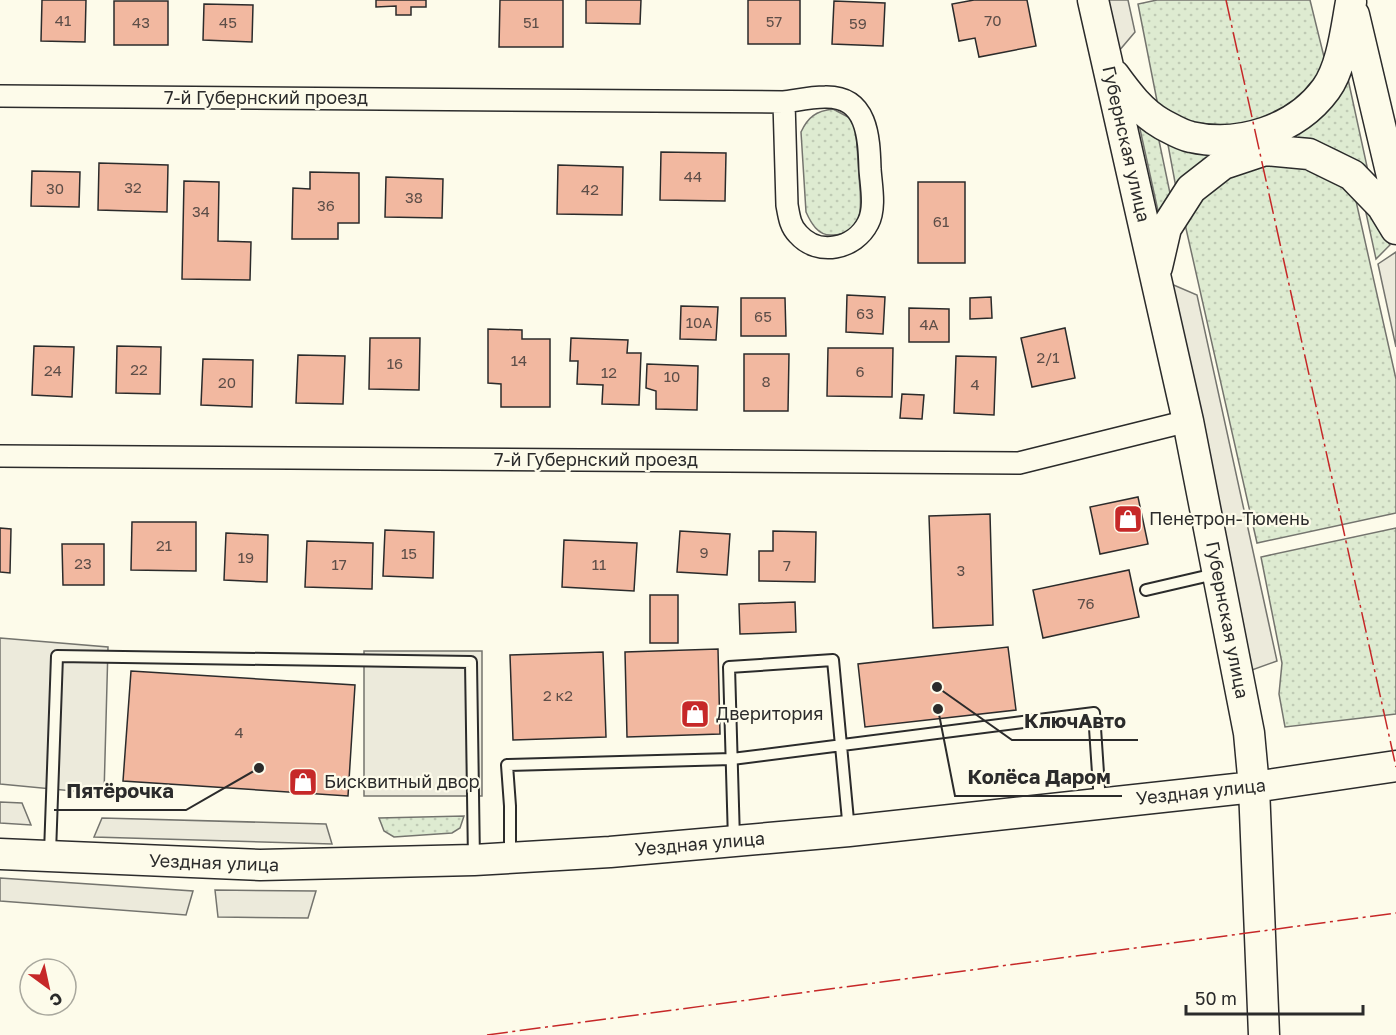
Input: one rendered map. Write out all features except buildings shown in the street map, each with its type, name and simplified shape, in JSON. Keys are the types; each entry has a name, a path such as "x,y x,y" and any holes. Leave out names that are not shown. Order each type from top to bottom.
{"street":[{"name":"Губернская улица","path":"1094,0 1188,421 1249,733 1254,787 1264,1035"},
{"path":"1107,65 1132,100 1159,123 1190,137 1230,140 1264,133 1297,119 1326,89 1342,54 1350,1"},
{"path":"1350,1 1395,178"},
{"name":"7-й Губернский проезд","path":"0,96 784,102 827,96 843,100 857,109 866,123 869,140 872,206 868,222 859,236 845,245 829,248 812,245 799,235 790,221 787,205 784,102"},
{"path":"1155,278 1166,228 1191,189 1223,164 1265,150 1309,154 1352,176 1382,206 1396,229"},
{"name":"7-й Губернский проезд","path":"0,456 1018,463 1188,421"},
{"name":"Уездная улица","path":"0,854 260,865 474,860 610,852 849,831 1254,787 1396,766"}],"lane":[{"path":"1146,590 1218,573"},
{"path":"50,857 57,656 471,662 474,860"},
{"path":"734,841 729,667 833,660 849,831"},
{"path":"510,858 507,765 732,759 1094,713 1100,803"}],"green space":[{"path":"1157,0 1310,0 1327,69 1297,106 1229,129 1199,128 1158,106 1138,4"},
{"path":"1348,79 1368,171 1348,156 1329,147 1309,141 1284,139"},
{"path":"833,109 850,118 856,129 861,206 856,223 851,229 843,233 827,235 819,231 806,212 801,132 813,116"},
{"path":"1138,120 1157,131 1171,198 1160,220"},
{"path":"1166,134 1230,149 1177,193"},
{"path":"1269,159 1306,163 1354,192 1396,379 1396,513 1257,543 1185,224 1194,205 1212,186"},
{"path":"1363,199 1390,245 1376,259"},
{"path":"1396,528 1396,714 1285,727 1279,694 1282,663 1261,557"},
{"path":"464,816 460,828 452,833 394,837 384,831 379,818"}],"shaded area":[{"path":"1093,0 1128,0 1135,32 1107,65"},
{"path":"1396,252 1396,347 1378,264"},
{"path":"1155,277 1197,295 1277,661 1238,675"},
{"path":"0,638 108,647 104,794 0,784"},
{"path":"364,651 482,651 482,796 364,796"},
{"path":"0,802 22,803 31,825 0,823"},
{"path":"102,818 326,824 332,844 94,837"},
{"path":"0,878 193,891 186,915 0,901"},
{"path":"215,890 316,891 308,918 218,917"}],"power":[{"path":"1226,0 1396,767"},
{"path":"487,1035 1396,913"}],"place":[{"name":"Пенетрон-Тюмень","path":"1128,519"},
{"name":"КлючАвто","path":"937,687"},
{"name":"Колёса Даром","path":"938,709"},
{"name":"Дверитория","path":"695,714"},
{"name":"Пятёрочка","path":"259,768"},
{"name":"Бисквитный двор","path":"303,782"}]}
